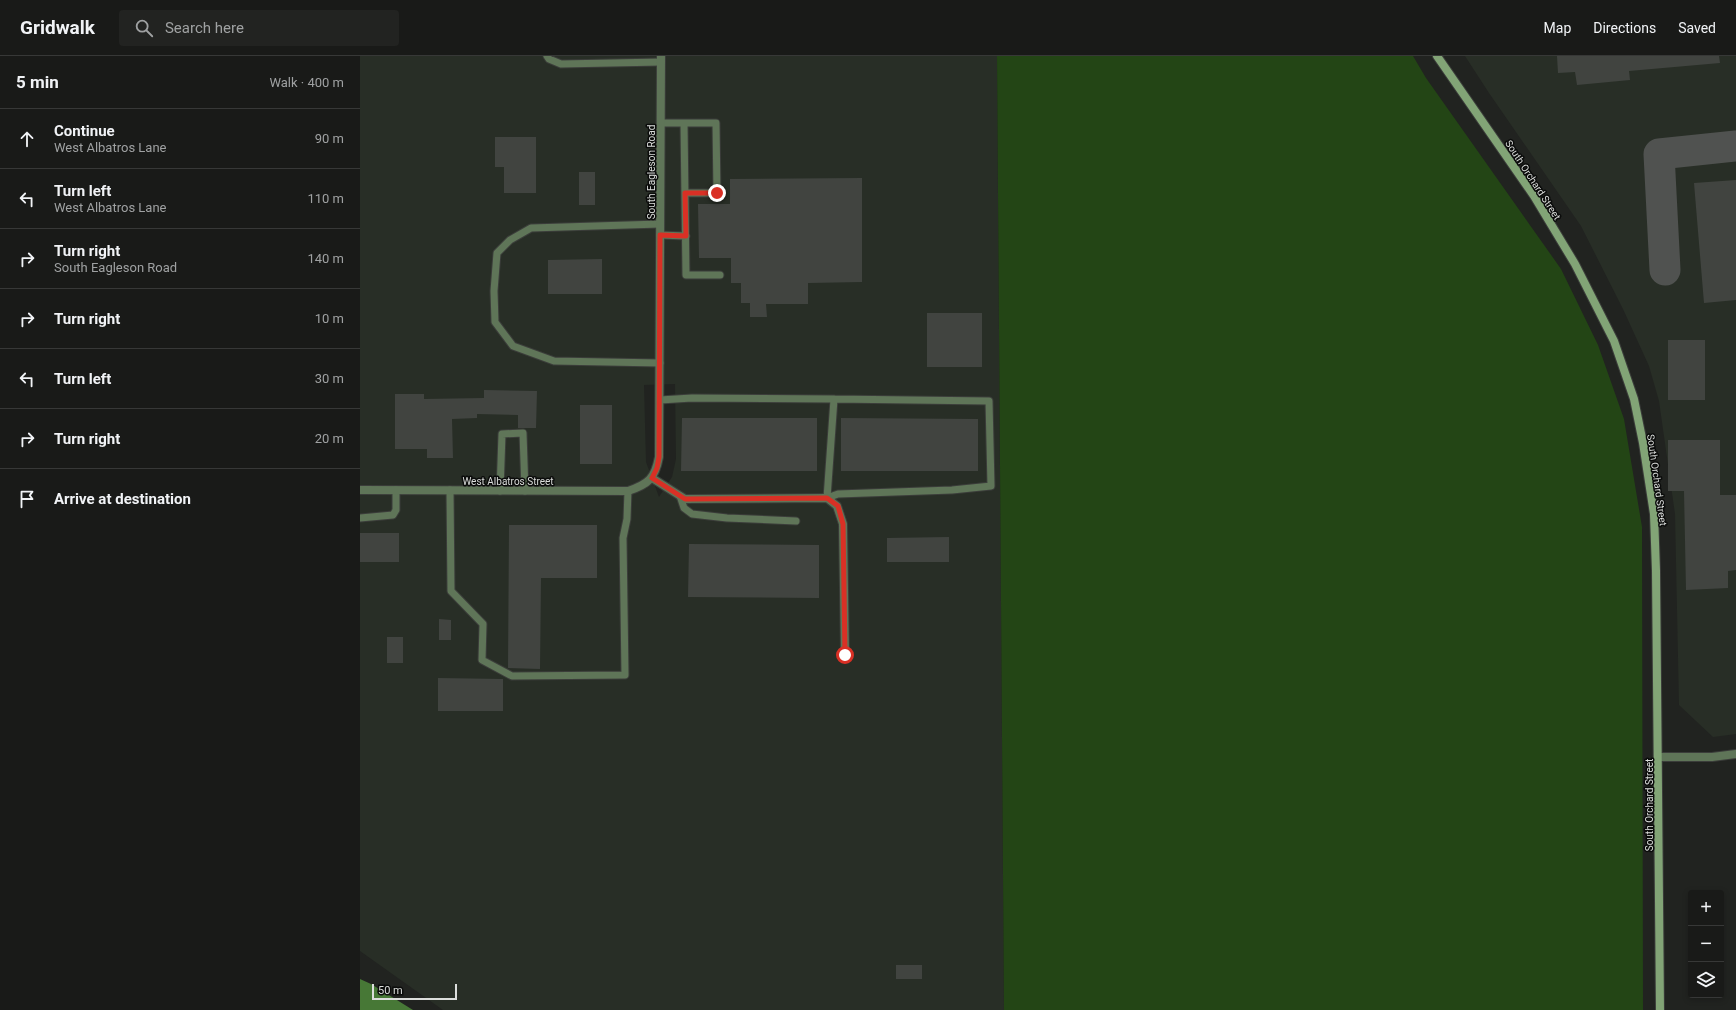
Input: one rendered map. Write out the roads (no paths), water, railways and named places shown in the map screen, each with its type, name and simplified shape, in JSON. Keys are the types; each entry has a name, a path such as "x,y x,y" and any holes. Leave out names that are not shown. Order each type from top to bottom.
{"main road":[{"name":"South Orchard Street","path":"1437,56 1534,196 1575,264 1614,341 1634,399 1654,514 1659,757 1660,1010"}],"street":[{"name":"South Eagleson Road","path":"652,478 657,468 659,457 661,59"},
{"path":"652,478 685,499 827,498 838,506 843,524 845,655"},
{"name":"West Albatros Street","path":"360,490 628,491 641,487 652,478"},
{"path":"1659,757 1712,757 1736,754"}],"lane":[{"path":"547,56 549,59 561,64 613,59 661,59"},
{"path":"661,123 716,123 717,193 685,193"},
{"path":"684,123 686,275 720,274"},
{"path":"660,224 531,228 510,240 497,253 494,291 495,322 513,346 554,362 660,363"},
{"path":"660,235 686,236"},
{"path":"660,400 692,398 834,399 990,401 991,486 952,490 838,494 827,498 834,399"},
{"path":"500,491 502,434 523,433 525,491"},
{"path":"360,518 388,517 393,515 396,510 396,490"},
{"path":"450,490 451,591 483,624 482,660 512,676 625,674 623,538 627,519 628,491"},
{"path":"680,496 684,508 692,514 727,518 796,521"}]}
